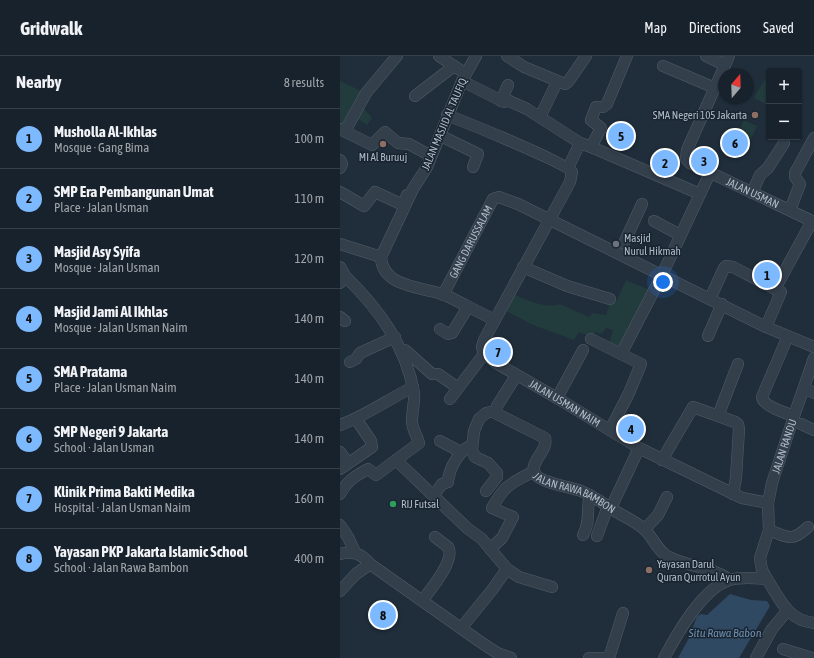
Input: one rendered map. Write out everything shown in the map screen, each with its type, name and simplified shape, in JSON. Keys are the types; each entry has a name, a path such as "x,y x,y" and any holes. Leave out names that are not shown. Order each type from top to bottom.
{"street":[{"path":"340,192 364,206 376,192 403,205 410,188 429,159 407,144 398,143 385,132 372,145 342,130 366,93 397,56"},
{"path":"439,56 454,66 464,78 501,101 504,102 507,100 514,102 576,139 580,143 700,194"},
{"name":"JALAN MASJID AL TAUFIQ","path":"382,257 413,190 427,167 429,159 441,136 447,115 476,56"},
{"path":"507,56 524,68 565,84 586,56"},
{"path":"591,148 601,128 591,120 593,110 596,107 603,107 607,104 627,56"},
{"path":"706,56 727,60"},
{"name":"JALAN USMAN","path":"727,60 686,154 686,159 690,163 710,173 813,222"},
{"path":"414,96 454,66"},
{"path":"663,66 715,88"},
{"path":"540,117 557,82"},
{"path":"501,101 508,85"},
{"path":"447,115 572,170 572,176 483,344 484,354 450,399"},
{"path":"441,136 478,154 473,167"},
{"path":"790,210 800,184 795,177 795,173 814,138"},
{"path":"568,168 580,143"},
{"path":"752,193 760,175 768,168 784,144"},
{"path":"340,160 342,164 340,168"},
{"path":"621,354 662,275 710,173"},
{"name":"GANG DARUSSALAM","path":"443,295 496,197 518,204 548,220"},
{"path":"621,250 642,204"},
{"path":"548,220 621,250 662,275 766,327 814,347"},
{"path":"654,222 680,235"},
{"path":"775,288 813,222"},
{"path":"340,244 382,257 383,268 399,281 414,288 443,295 495,320"},
{"path":"710,299 722,270 726,266 775,288 781,292 766,327"},
{"path":"523,267 567,286 610,299"},
{"path":"340,452 348,463 368,468 376,475 418,446 419,443 413,428 413,387 395,337 380,314 342,275"},
{"path":"708,336 722,304"},
{"path":"440,329 448,334 452,333 468,307"},
{"name":"JALAN RANDU","path":"766,579 762,570 760,558 769,530 768,503 772,483 798,420 775,409 762,400 788,336"},
{"path":"350,362 356,359 360,353 395,337"},
{"path":"591,340 640,362 641,366 610,430"},
{"path":"405,350 432,374 438,374 458,388"},
{"path":"557,398 583,350"},
{"name":"JALAN USMAN NAIM","path":"484,354 516,376 557,398 639,448 742,498 768,503"},
{"path":"814,358 798,420 814,430"},
{"path":"718,416 738,364"},
{"path":"486,491 497,477 497,473 488,463 475,457 472,450 472,444 479,419 486,414 495,411 516,376"},
{"path":"340,425 356,419 367,411 413,387"},
{"path":"662,460 692,408 698,408 735,422 738,426 737,465 733,494"},
{"name":"JALAN RAWA BAMBON","path":"495,411 501,417 545,438 546,444 535,464 534,471 541,478 590,495 610,507 644,529 655,546 669,557 717,572 730,580"},
{"path":"348,463 372,447 371,441 356,419"},
{"path":"440,441 461,452"},
{"path":"434,495 442,484 448,482 448,475 461,452 472,444"},
{"path":"598,536 610,507 639,448"},
{"path":"396,460 455,516 482,539 507,569 519,577 552,587"},
{"path":"340,494 350,479 368,468"},
{"path":"490,550 502,538 513,517 494,510 492,508 495,502 502,490 513,481 524,478 534,471"},
{"path":"583,535 589,521 587,506 590,495"},
{"path":"644,529 658,515 667,498"},
{"path":"340,525 355,552 365,558 370,564 497,653 511,658"},
{"path":"769,530 786,536 797,537 808,527"},
{"path":"422,601 442,574 449,557 448,547 435,537"},
{"path":"340,554 355,552"},
{"path":"340,591 356,574 370,564"},
{"path":"462,628 507,569"},
{"path":"766,579 787,611 802,621 814,623"},
{"name":"JALAN RAWA BAMBON","path":"664,658 677,635 705,598 714,589 730,580 766,579"},
{"path":"756,658 772,629 787,611"},
{"path":"609,658 623,613"},
{"path":"783,649 812,658 814,649"},
{"path":"589,658 606,658"}],"green space":[{"path":"764,80 766,81 766,104 754,98"},
{"path":"340,81 367,94 362,106 372,118 367,125 355,117 340,127"},
{"path":"744,120 757,126 744,153 732,147"},
{"path":"626,280 652,291 622,350 609,344 613,330 606,328 602,334 595,332 592,337 579,332 574,340 533,325 502,309 512,293 542,305 560,304 589,317 592,313 606,315 611,300 616,302"}],"water":[{"name":"Situ Rawa Babon","path":"730,594 751,600 767,601 770,606 739,658 678,658 689,638 697,616 701,614 707,615"}],"place":[{"name":"SMA Negeri 105 Jakarta","path":"755,115"},
{"name":"SMA Pratama","path":"621,136"},
{"name":"SMP Negeri 9 Jakarta","path":"735,143"},
{"name":"MI Al Buruuj","path":"383,144"},
{"name":"Masjid Asy Syifa","path":"704,161"},
{"name":"SMP Era Pembangunan Umat","path":"665,163"},
{"name":"Masjid Nurul Hikmah","path":"616,244"},
{"name":"Musholla Al-Ikhlas","path":"767,275"},
{"name":"Klinik Prima Bakti Medika","path":"498,352"},
{"name":"Masjid Jami Al Ikhlas","path":"631,429"},
{"name":"RIJ Futsal","path":"393,504"},
{"name":"Yayasan Darul Quran Qurrotul Ayun","path":"649,570"},
{"name":"Yayasan PKP Jakarta Islamic School","path":"383,615"}]}
